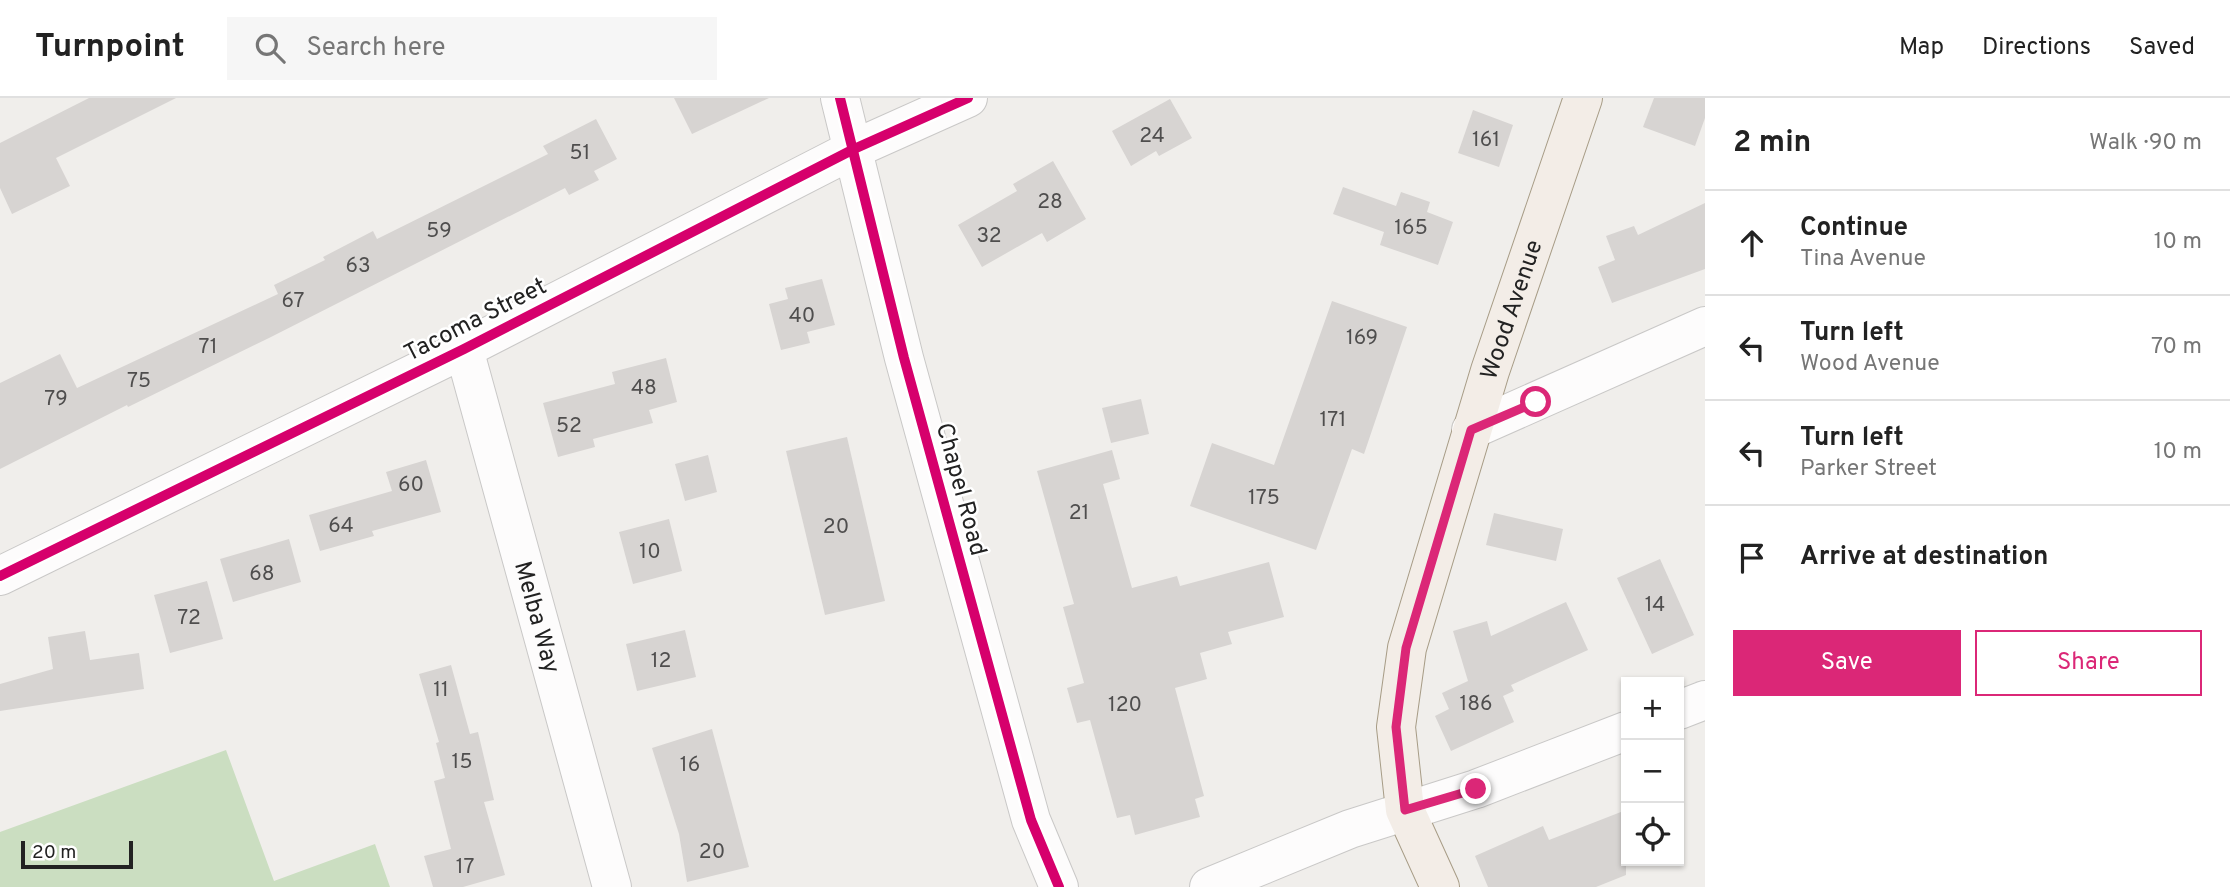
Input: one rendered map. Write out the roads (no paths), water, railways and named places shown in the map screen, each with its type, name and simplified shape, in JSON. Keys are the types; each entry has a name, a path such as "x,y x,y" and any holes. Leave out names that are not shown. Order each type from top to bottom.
{"main road":[{"name":"Wood Avenue","path":"1440,887 1405,810 1396,727 1406,648 1471,430 1583,98"}],"street":[{"name":"Chapel Road","path":"840,98 904,358 1024,793 1059,887"},
{"name":"Tacoma Street","path":"0,576 464,349 854,149 968,98"},
{"path":"1471,430 1705,326"},
{"name":"Melba Way","path":"464,349 612,887"},
{"path":"1684,708 1705,700"},
{"path":"1209,887 1405,810 1476,789 1621,733"}]}
